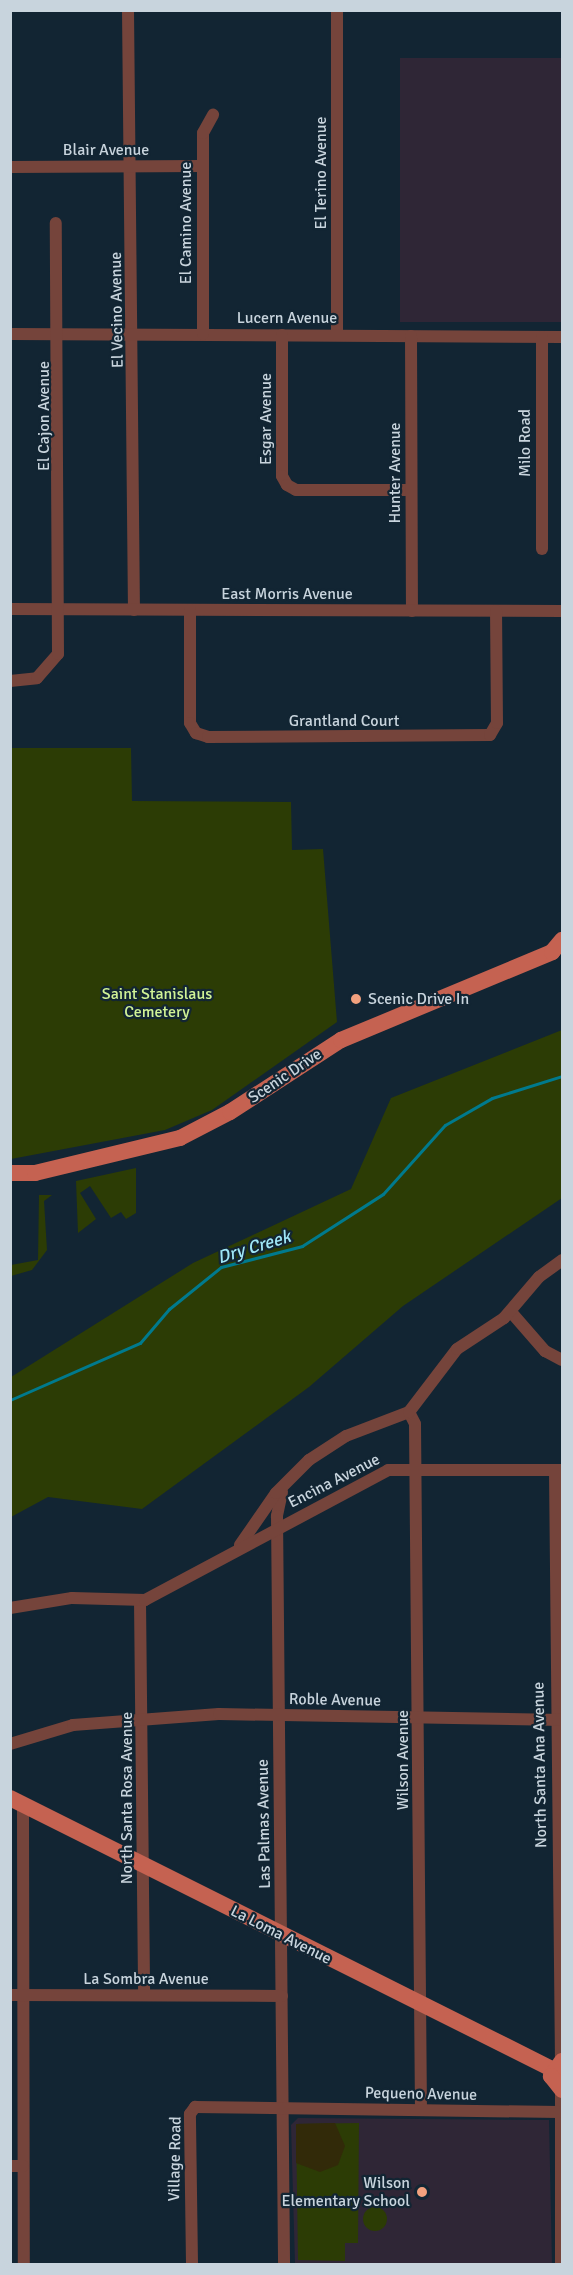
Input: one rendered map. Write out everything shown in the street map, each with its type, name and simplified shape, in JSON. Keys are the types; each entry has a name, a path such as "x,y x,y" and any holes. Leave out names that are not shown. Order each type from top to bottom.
{"main road":[{"name":"Scenic Drive","path":"10,1173 36,1173 180,1138 354,1034 559,949"},
{"name":"La Loma Avenue","path":"17,1801 420,2005 559,2063"},
{"path":"559,2063 551,2080 562,2090"}],"street":[{"name":"El Vecino Avenue","path":"128,10 134,334 134,610"},
{"name":"El Terino Avenue","path":"337,10 337,335"},
{"name":"El Camino Avenue","path":"203,334 202,133 213,115"},
{"name":"Blair Avenue","path":"10,167 202,166"},
{"name":"El Cajon Avenue","path":"10,681 37,678 51,668 58,654 61,334 56,223"},
{"name":"Lucern Avenue","path":"10,334 562,337"},
{"name":"Esgar Avenue","path":"282,335 282,476 287,485 411,490"},
{"name":"Hunter Avenue","path":"411,336 412,611"},
{"name":"Milo Road","path":"542,337 542,549"},
{"name":"East Morris Avenue","path":"10,609 562,611"},
{"name":"Grantland Court","path":"190,610 190,723 196,733 208,737 490,735 497,723 496,611"},
{"path":"235,1551 282,1492 328,1446 409,1412 457,1349 510,1312 543,1272 562,1260"},
{"path":"510,1312 545,1351 562,1360"},
{"name":"Wilson Avenue","path":"409,1412 415,1423 421,2110"},
{"name":"Encina Avenue","path":"140,1601 383,1472 415,1469 559,1470"},
{"name":"North Santa Ana Avenue","path":"559,1470 559,2063"},
{"name":"Las Palmas Avenue","path":"282,1492 277,1528 284,2265"},
{"path":"10,1608 72,1598 140,1601"},
{"name":"North Santa Rosa Avenue","path":"140,1601 144,1723 144,1995"},
{"name":"Roble Avenue","path":"10,1744 73,1725 144,1723 219,1714 559,1720"},
{"path":"17,1801 17,2166 24,2265"},
{"name":"La Sombra Avenue","path":"16,1995 282,1996"},
{"path":"561,2265 559,2112 562,2090"},
{"name":"Village Road","path":"192,2265 191,2111 198,2106 283,2108"},
{"name":"Pequeno Avenue","path":"283,2108 559,2112"}],"shaded area":[{"path":"400,58 562,58 562,322 400,322"},
{"name":"Wilson Elementary School","path":"298,2118 549,2120 552,2264 295,2264 291,2125"}],"green space":[{"name":"Saint Stanislaus Cemetery","path":"11,748 131,748 132,801 291,802 292,850 323,849 337,1022 212,1110 165,1130 11,1159"},
{"path":"562,1030 562,1198 403,1306 309,1387 142,1509 48,1497 11,1517 11,1377 193,1263 351,1189 391,1098"},
{"path":"136,1168 136,1213 126,1219 121,1212 111,1218 90,1186 80,1193 96,1219 78,1233 76,1181"},
{"path":"39,1195 52,1195 44,1201 47,1250 32,1270 11,1276 11,1265 38,1260"},
{"path":"359,2123 358,2243 345,2243 345,2261 298,2260 296,2124"},
{"path":"375,2207 384,2210 387,2219 384,2228 375,2231 366,2228 363,2219 366,2210"}],"sand":[{"path":"335,2123 345,2146 338,2165 320,2172 296,2163 296,2124"}],"waterway":[{"name":"Dry Creek","path":"10,1400 140,1343 169,1309 221,1267 302,1246 383,1194 445,1125 492,1098 562,1076"}],"place":[{"name":"Scenic Drive In","path":"356,999"},
{"name":"Wilson Elementary School","path":"422,2192"}]}
